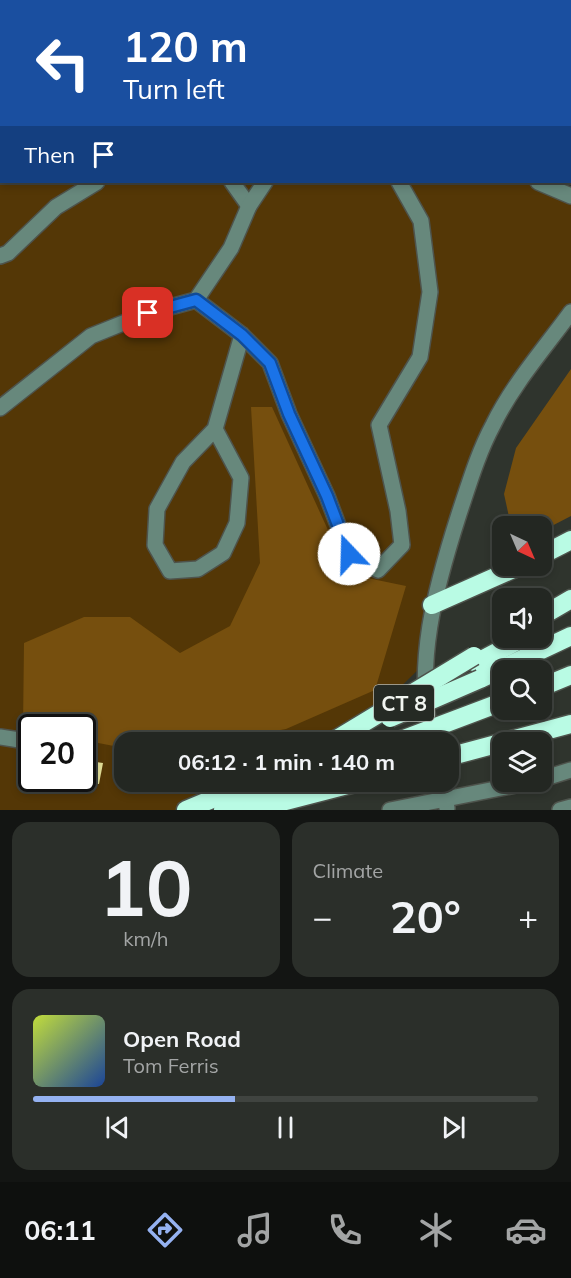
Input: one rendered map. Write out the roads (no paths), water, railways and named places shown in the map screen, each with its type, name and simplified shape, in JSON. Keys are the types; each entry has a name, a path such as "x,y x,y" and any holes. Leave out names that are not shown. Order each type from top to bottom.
{"highway":[{"path":"552,550 571,540"},
{"path":"432,605 497,576"},
{"path":"552,610 571,599"},
{"path":"552,623 571,613"},
{"path":"477,666 571,636"},
{"path":"477,666 496,648"},
{"name":"CT 8","path":"352,732 507,648"},
{"name":"CT 8","path":"422,732 492,706"},
{"path":"459,754 571,724"},
{"path":"186,810 229,792"},
{"path":"223,810 269,792"},
{"path":"251,810 320,792"}],"street":[{"path":"0,256 8,253 56,207 95,183"},
{"path":"233,183 249,206"},
{"path":"0,408 91,336 148,313 196,300 231,248 249,206 264,183"},
{"path":"196,300 242,335 270,363 289,414 327,496 349,554 378,570 402,545 398,511 379,425 420,357 430,292 421,221 400,183"},
{"path":"540,183 571,196"},
{"path":"430,732 425,698 427,635 432,605 472,475 493,424 508,398 571,312"},
{"path":"215,429 241,478 237,523 224,553 198,569 170,572 155,544 157,509 183,462 215,429 242,335"},
{"path":"0,737 18,740"},
{"path":"552,776 571,770"},
{"path":"390,810 447,805 494,792"},
{"path":"560,810 571,807"}]}
